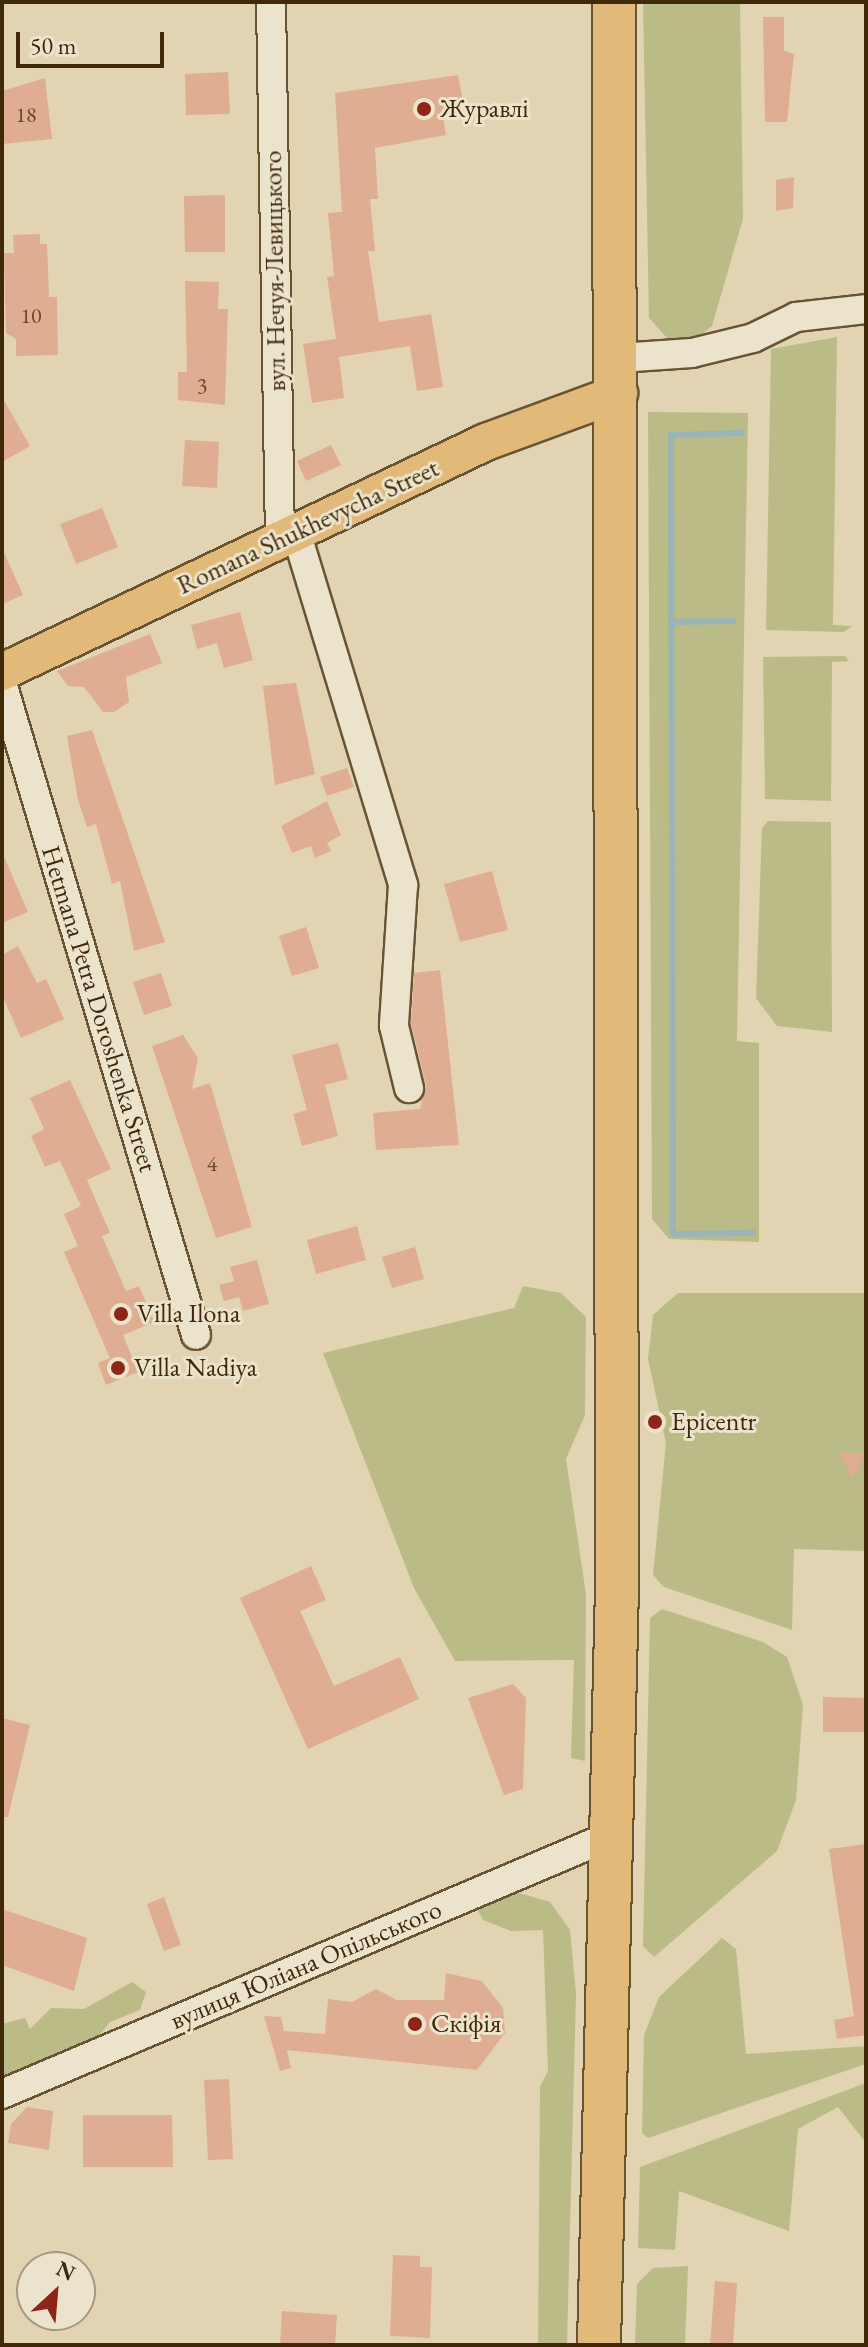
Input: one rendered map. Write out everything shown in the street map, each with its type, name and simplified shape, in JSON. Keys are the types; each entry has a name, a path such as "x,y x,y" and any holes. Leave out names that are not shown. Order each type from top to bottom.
{"highway":[{"path":"599,2345 610,1836 619,375 614,2"}],"main road":[{"name":"Romana Shukhevycha Street","path":"2,672 486,442 619,375"}],"street":[{"name":"вул. Нечуя-Левицького","path":"271,2 288,536 403,885 394,1026 409,1088"},
{"path":"619,375 753,338 796,317 866,309"},
{"name":"Hetmana Petra Doroshenka Street","path":"2,683 196,1335"},
{"name":"вулиця Юліана Опільського","path":"2,2094 610,1836"}],"green space":[{"path":"643,2 740,2 743,219 712,326 693,342 667,338 649,318"},
{"path":"837,337 833,625 852,626 844,632 766,630 771,349"},
{"path":"648,412 748,413 737,1041 759,1043 759,1242 669,1239 652,1219"},
{"path":"845,656 849,661 832,662 831,801 765,799 763,657"},
{"path":"768,821 831,822 832,1032 777,1026 756,998 762,828"},
{"path":"523,1286 561,1293 586,1317 585,1415 566,1459 586,1594 585,1761 571,1758 574,1660 455,1661 414,1588 323,1353 514,1308"},
{"path":"678,1293 866,1293 866,1632 865,1551 794,1549 792,1630 664,1587 653,1575 666,1443 648,1359 653,1315"},
{"path":"662,1609 763,1642 787,1657 803,1705 796,1800 777,1851 654,1957 643,1946 650,1618"},
{"path":"516,1892 550,1902 570,1930 576,1994 567,2345 538,2345 540,2087 548,2071 543,1930 511,1931 483,1920 475,1905"},
{"path":"722,1938 736,1949 746,2054 866,2046 866,2064 648,2138 642,2133 644,2035 659,1997"},
{"path":"132,1982 146,1992 140,2010 110,2022 85,2053 2,2087 2,2024 25,2018 30,2029 51,2008 84,2009"},
{"path":"866,2083 866,2143 838,2107 798,2129 789,2231 679,2191 675,2250 638,2248 640,2167"},
{"path":"688,2266 685,2345 635,2345 637,2284 653,2268"}],"building":[{"path":"763,17 784,17 784,51 794,54 787,122 765,122"},
{"path":"228,72 230,114 186,115 185,74"},
{"path":"458,75 464,107 442,111 446,135 375,148 378,199 370,199 375,251 368,251 379,322 431,314 443,387 417,391 410,346 339,357 344,398 312,403 303,344 336,339 327,277 334,276 328,213 342,212 335,93"},
{"path":"45,78 52,139 2,144 2,91"},
{"path":"794,177 793,208 776,211 776,180"},
{"path":"225,195 225,252 185,252 184,196"},
{"path":"40,234 40,244 47,244 49,297 57,297 58,355 16,356 16,339 6,333 4,253 14,253 13,235"},
{"path":"185,281 219,282 218,309 228,309 225,405 178,400 178,372 187,372"},
{"path":"2,397 30,446 2,462"},
{"path":"185,440 219,442 217,488 182,486"},
{"path":"331,445 341,465 306,481 297,461"},
{"path":"102,508 118,547 76,564 60,524"},
{"path":"2,548 23,595 2,604"},
{"path":"240,612 253,660 224,668 217,643 197,649 191,625"},
{"path":"150,634 162,663 126,677 129,702 114,712 103,712 84,687 68,686 57,671"},
{"path":"296,683 315,774 275,785 263,686"},
{"path":"92,730 165,942 134,951 120,881 112,884 96,824 87,827 78,800 67,736"},
{"path":"347,768 354,787 327,796 320,777"},
{"path":"327,801 341,835 327,843 331,851 315,858 311,846 292,853 281,826"},
{"path":"2,852 28,912 2,923"},
{"path":"492,871 508,930 460,942 444,884"},
{"path":"306,927 319,968 292,976 279,936"},
{"path":"18,946 37,983 46,979 64,1019 21,1038 2,995 2,955"},
{"path":"440,970 459,1145 376,1150 373,1113 420,1109 426,1085 411,1024 414,973"},
{"path":"161,973 172,1006 144,1015 133,982"},
{"path":"183,1035 198,1058 192,1089 210,1083 252,1227 216,1238 152,1046"},
{"path":"338,1043 348,1079 325,1085 338,1136 302,1146 293,1114 307,1110 292,1055"},
{"path":"70,1080 111,1169 87,1180 110,1233 102,1236 126,1291 139,1286 154,1322 123,1335 138,1372 106,1385 98,1363 110,1358 64,1252 78,1246 64,1214 81,1206 60,1161 45,1167 31,1136 44,1129 30,1098"},
{"path":"357,1226 366,1260 316,1274 307,1240"},
{"path":"415,1247 424,1279 392,1288 382,1257"},
{"path":"257,1260 269,1304 243,1311 239,1297 224,1301 219,1285 234,1281 230,1267"},
{"path":"838,1453 866,1453 853,1478"},
{"path":"311,1566 326,1600 300,1611 334,1686 400,1657 419,1699 308,1749 240,1598"},
{"path":"513,1684 526,1698 523,1789 504,1795 468,1698"},
{"path":"823,1697 866,1698 866,1732 823,1732"},
{"path":"2,1718 30,1725 8,1817 2,1817"},
{"path":"866,1844 866,2035 837,2039 834,2020 854,2016 829,1849"},
{"path":"164,1897 181,1945 164,1951 147,1904"},
{"path":"2,1909 87,1938 74,1991 2,1965"},
{"name":"Скіфія","path":"446,1973 482,1981 503,2008 505,2033 477,2070 287,2050 291,2068 280,2071 264,2016 281,2017 284,2031 325,2034 328,1999 352,2002 376,1989 397,2000 444,2000"},
{"path":"229,2079 233,2159 208,2160 204,2080"},
{"path":"27,2107 53,2111 49,2150 8,2143 11,2124"},
{"path":"83,2115 172,2115 173,2167 83,2167"},
{"path":"393,2255 420,2256 420,2267 432,2267 430,2338 390,2336"},
{"path":"715,2281 737,2283 733,2345 710,2345"},
{"path":"282,2311 337,2315 335,2345 280,2345"}],"waterway":[{"path":"742,433 671,435 673,1234 753,1233"},
{"path":"671,622 733,621"}],"place":[{"name":"Журавлі","path":"424,109"},
{"name":"Villa Ilona","path":"121,1314"},
{"name":"Villa Nadiya","path":"118,1368"},
{"name":"Epicentr","path":"655,1422"},
{"name":"Скіфія","path":"415,2024"}]}
